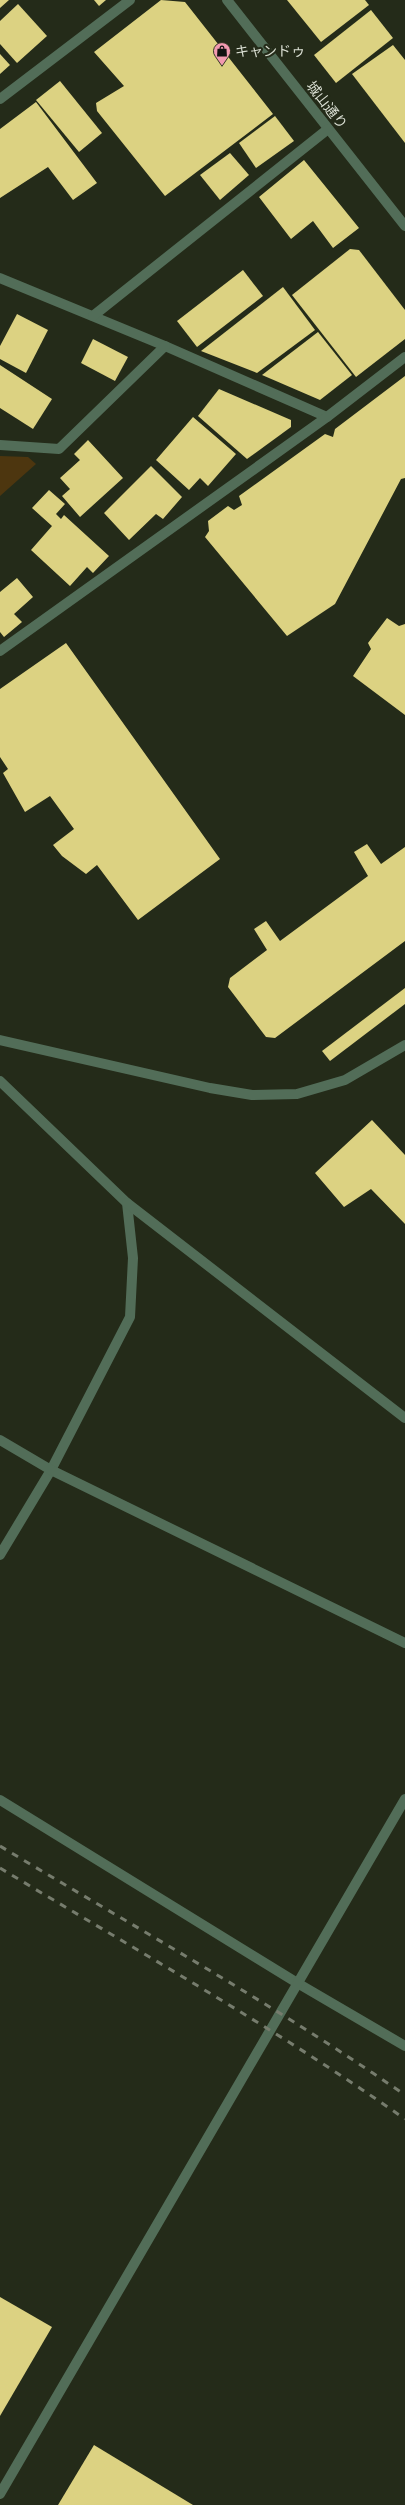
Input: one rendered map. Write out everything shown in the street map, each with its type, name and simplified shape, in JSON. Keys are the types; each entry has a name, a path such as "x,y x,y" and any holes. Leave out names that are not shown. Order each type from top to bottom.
{"street":[{"path":"0,99 130,0"},
{"name":"城山通り","path":"227,0 405,226"},
{"path":"93,316 328,129"},
{"path":"0,278 165,346 327,417"},
{"path":"0,445 58,448 165,346"},
{"path":"0,651 327,417 405,357"},
{"path":"0,1040 210,1088 252,1095 297,1094 346,1080 405,1045"},
{"path":"0,1081 127,1203 405,1418"},
{"path":"0,1555 51,1470 130,1317 133,1258 127,1203"},
{"path":"0,1440 51,1470 405,1643"},
{"path":"0,2494 299,1984 405,1799"},
{"path":"0,1800 299,1984 405,2046"}],"shaded area":[{"path":"0,456 28,457 36,464 0,496"}],"building":[{"path":"0,0 9,0 0,8"},
{"path":"94,0 106,0 99,6"},
{"path":"161,0 185,2 273,114 165,196 97,111 96,103 124,86 94,52"},
{"path":"287,0 365,0 369,5 321,42"},
{"path":"18,4 47,36 17,63 0,44 0,21"},
{"path":"371,10 393,38 336,83 314,55"},
{"path":"393,45 405,60 405,143 352,74"},
{"path":"0,54 10,65 0,74"},
{"path":"60,81 102,133 79,152 36,100"},
{"path":"36,102 97,183 73,200 48,167 0,198 0,129"},
{"path":"275,116 294,141 256,168 239,143"},
{"path":"230,153 249,175 220,200 200,175"},
{"path":"304,160 359,228 333,248 313,221 291,239 259,197"},
{"path":"350,249 359,250 405,310 405,339 356,377 292,295"},
{"path":"243,270 263,296 197,347 177,321"},
{"path":"283,287 315,330 257,373 201,351"},
{"path":"17,314 48,330 26,373 0,359 0,346"},
{"path":"318,332 352,375 320,400 262,375"},
{"path":"93,339 128,357 115,381 81,363"},
{"path":"0,365 52,399 33,429 0,408"},
{"path":"405,376 405,478 401,479 335,604 287,636 205,537 209,531 208,521 228,506 234,510 242,505 239,496 325,434 333,437 335,429"},
{"path":"219,389 291,420 291,427 247,459 198,416"},
{"path":"193,417 236,454 208,486 200,478 189,490 156,460"},
{"path":"88,440 123,478 80,517 62,496 70,489 60,478 80,460 74,454"},
{"path":"151,466 182,497 163,519 156,514 129,540 104,513"},
{"path":"49,490 65,504 56,514 61,519 64,515 109,556 93,573 87,567 70,586 31,550 52,526 32,508"},
{"path":"17,578 33,597 14,614 22,622 4,637 0,632 0,592"},
{"path":"387,618 399,626 405,624 405,715 353,676 371,649 368,643"},
{"path":"66,643 220,859 138,920 97,865 86,874 62,856 53,845 74,829 50,796 25,812 3,773 8,769 0,757 0,689"},
{"path":"367,844 381,864 405,847 405,941 275,1038 266,1037 228,987 230,978 267,950 254,929 266,921 280,941 368,876 354,852"},
{"path":"405,988 405,1004 330,1061 322,1051"},
{"path":"372,1120 405,1155 405,1224 371,1189 344,1207 315,1173"},
{"path":"0,2297 52,2327 0,2416"},
{"path":"94,2445 193,2505 58,2505"}],"railway":[{"path":"0,1846 256,1998 405,2095"},
{"path":"0,1868 256,2021 356,2085 405,2119"}],"place":[{"name":"キャンドゥ","path":"222,66"}]}
